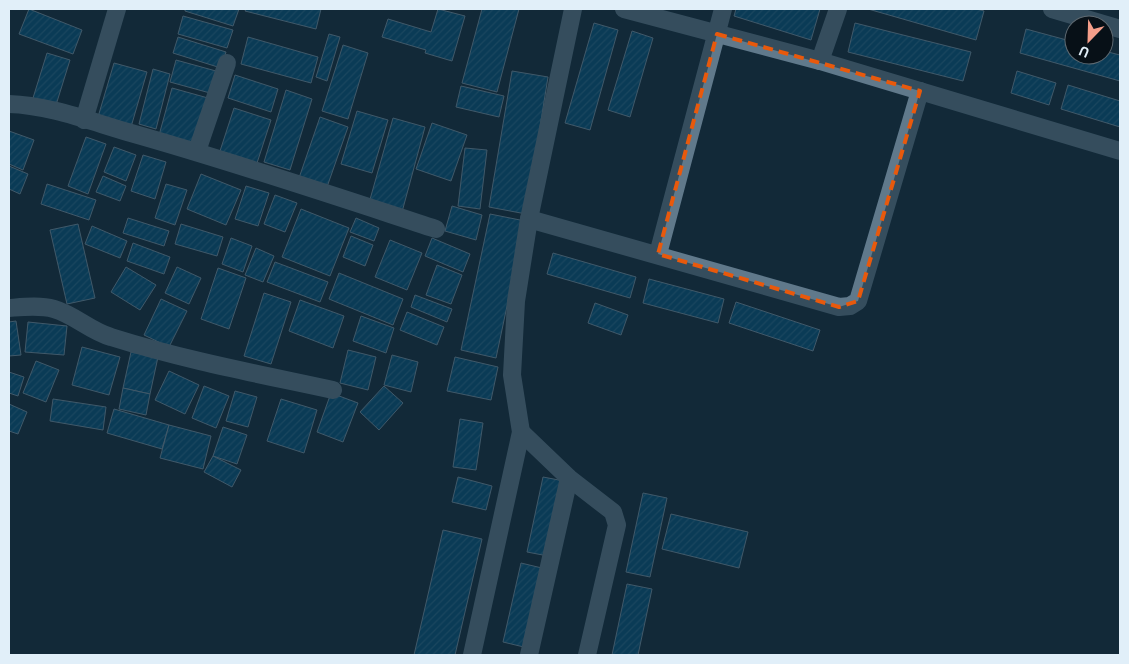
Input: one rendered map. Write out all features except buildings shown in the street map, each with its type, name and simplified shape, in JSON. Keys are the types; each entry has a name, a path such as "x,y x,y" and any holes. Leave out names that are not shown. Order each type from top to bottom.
{"street":[{"path":"84,120 117,9"},
{"path":"472,655 521,432 512,374 516,302 529,219 572,9"},
{"path":"624,9 820,61 1120,151"},
{"path":"658,254 722,9"},
{"path":"820,61 838,9"},
{"path":"1052,9 1120,29"},
{"path":"197,152 227,64"},
{"path":"529,219 658,254 839,307 850,306 858,301 920,91"},
{"path":"9,104 23,105 84,120 197,152 436,229"},
{"path":"9,308 52,308 64,312 95,332 111,338 184,358 333,390"},
{"path":"521,432 569,478 613,512 617,526 587,655"},
{"path":"529,655 569,478"}],"highlighted area":[{"path":"717,34 920,91 858,301 839,307 658,254"}]}
